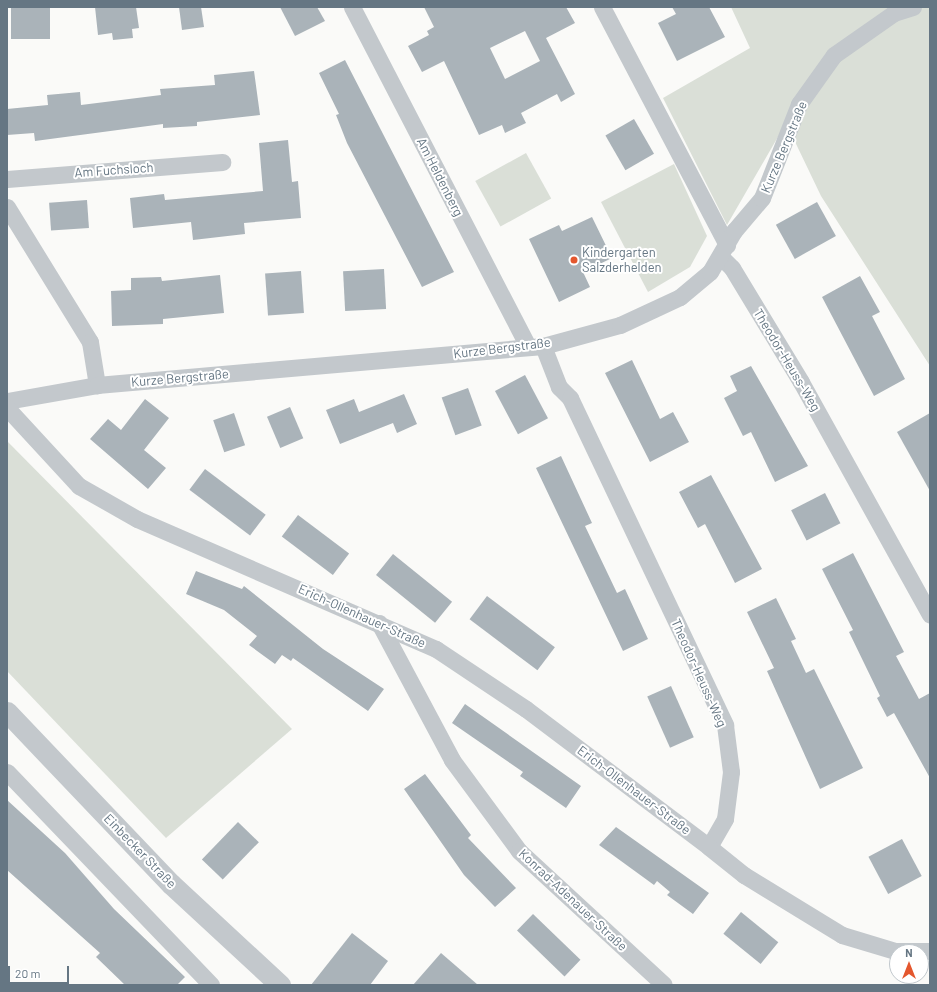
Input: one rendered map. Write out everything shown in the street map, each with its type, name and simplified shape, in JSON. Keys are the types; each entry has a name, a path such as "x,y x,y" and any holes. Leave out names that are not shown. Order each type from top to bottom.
{"street":[{"name":"Am Heldenberg","path":"352,7 535,347"},
{"path":"602,7 723,250"},
{"name":"Kurze Bergstraße","path":"7,402 97,385 535,347 620,325 680,297 710,272 734,231 762,198 799,104 834,55 894,14 913,7"},
{"name":"Am Fuchsloch","path":"7,179 222,162"},
{"path":"7,207 90,342 97,385"},
{"name":"Theodor-Heuss-Weg","path":"723,250 732,268 802,382 930,615"},
{"name":"Theodor-Heuss-Weg","path":"535,347 559,387 570,398 725,725 731,772 726,819 709,847"},
{"name":"Erich-Ollenhauer-Straße","path":"7,408 79,486 137,519 436,649 526,709 709,847"},
{"name":"Konrad-Adenauer-Straße","path":"379,623 452,760 519,851 664,985"},
{"name":"Einbecker Straße","path":"7,712 171,884 280,985"},
{"path":"7,772 211,985"},
{"path":"709,847 744,875 842,935 895,951 930,951"}],"shaded area":[{"path":"731,7 930,7 930,366 821,196 786,123 727,225 663,98 750,48"},
{"path":"526,153 551,198 500,227 475,181"},
{"path":"674,164 707,236 690,267 648,292 601,202"},
{"path":"7,441 292,729 166,838 7,671"}],"building":[{"path":"11,7 50,7 50,39 11,39"},
{"path":"95,7 136,7 139,28 132,29 133,38 113,40 112,33 98,35"},
{"path":"179,7 201,7 204,27 182,30"},
{"path":"280,7 317,7 325,21 295,36"},
{"path":"424,7 566,7 575,23 546,38 575,94 561,102 557,94 521,113 526,123 505,133 502,125 479,135 444,61 422,72 408,46 429,35 427,31 434,27","holes":["525,31 540,61 505,79 490,48"]},
{"path":"672,7 709,7 725,37 677,61 658,23 676,14"},
{"path":"345,60 454,272 422,287 347,143 336,115 339,114 319,73"},
{"path":"254,71 260,115 197,122 197,126 163,128 163,124 35,141 34,133 7,135 7,109 48,105 47,95 80,92 81,105 161,95 160,89 215,85 214,75"},
{"path":"634,119 654,154 625,170 605,136"},
{"path":"288,140 292,182 298,181 301,218 244,223 245,234 193,240 191,222 133,228 130,198 164,194 165,200 263,191 259,143"},
{"path":"87,200 89,228 51,231 49,203"},
{"path":"817,202 836,236 795,259 776,225"},
{"name":"Kindergarten Salzderhelden","path":"592,217 612,258 583,272 590,287 559,302 529,239 559,225 562,231"},
{"path":"384,269 386,309 345,311 343,271"},
{"path":"301,271 304,313 268,315 265,274"},
{"path":"220,275 224,313 163,319 163,324 112,326 111,291 131,290 131,278 161,277 162,281"},
{"path":"860,276 880,312 872,316 905,379 874,396 822,297"},
{"path":"632,360 660,419 673,412 689,442 650,462 605,373"},
{"path":"751,366 808,466 775,482 751,432 743,436 724,398 737,391 730,376"},
{"path":"525,375 548,418 518,434 495,391"},
{"path":"468,388 482,426 455,435 442,398"},
{"path":"404,394 417,424 397,433 393,423 340,444 326,410 354,399 359,412"},
{"path":"145,399 169,418 144,450 166,468 148,489 90,439 108,419 121,430"},
{"path":"290,407 303,438 280,448 267,417"},
{"path":"234,413 245,445 224,452 213,420"},
{"path":"930,413 930,491 897,432"},
{"path":"561,456 592,523 585,526 617,593 625,589 648,639 623,651 536,468"},
{"path":"205,469 266,515 250,536 189,490"},
{"path":"711,475 762,569 735,583 705,524 698,528 679,492"},
{"path":"825,493 840,523 807,541 791,510"},
{"path":"298,515 349,554 333,575 282,537"},
{"path":"853,553 904,652 896,656 919,699 930,693 930,778 894,713 887,717 877,698 880,696 849,632 853,630 822,569"},
{"path":"393,554 452,602 435,623 376,575"},
{"path":"196,571 242,589 244,586 323,649 384,689 368,711 293,658 291,661 282,655 275,664 249,645 257,636 224,610 186,594"},
{"path":"487,596 555,647 537,670 470,619"},
{"path":"776,598 796,639 791,641 806,673 814,669 863,768 820,789 767,671 774,668 747,612"},
{"path":"671,686 694,737 670,748 647,697"},
{"path":"465,704 581,786 566,808 520,776 523,772 452,723"},
{"path":"425,774 471,835 468,838 516,888 495,907 464,875 404,789"},
{"path":"7,800 65,853 114,909 185,977 177,985 125,985 96,957 100,953 7,870"},
{"path":"238,822 259,842 223,880 202,859"},
{"path":"616,827 709,893 693,914 667,895 670,892 657,881 654,885 599,845"},
{"path":"902,839 922,876 888,894 868,857"},
{"path":"741,912 778,942 761,964 723,934"},
{"path":"533,914 580,960 564,976 517,931"},
{"path":"352,933 388,961 370,985 311,985"},
{"path":"441,953 478,985 413,985"}],"place":[{"name":"Kindergarten Salzderhelden","path":"574,260"}]}
